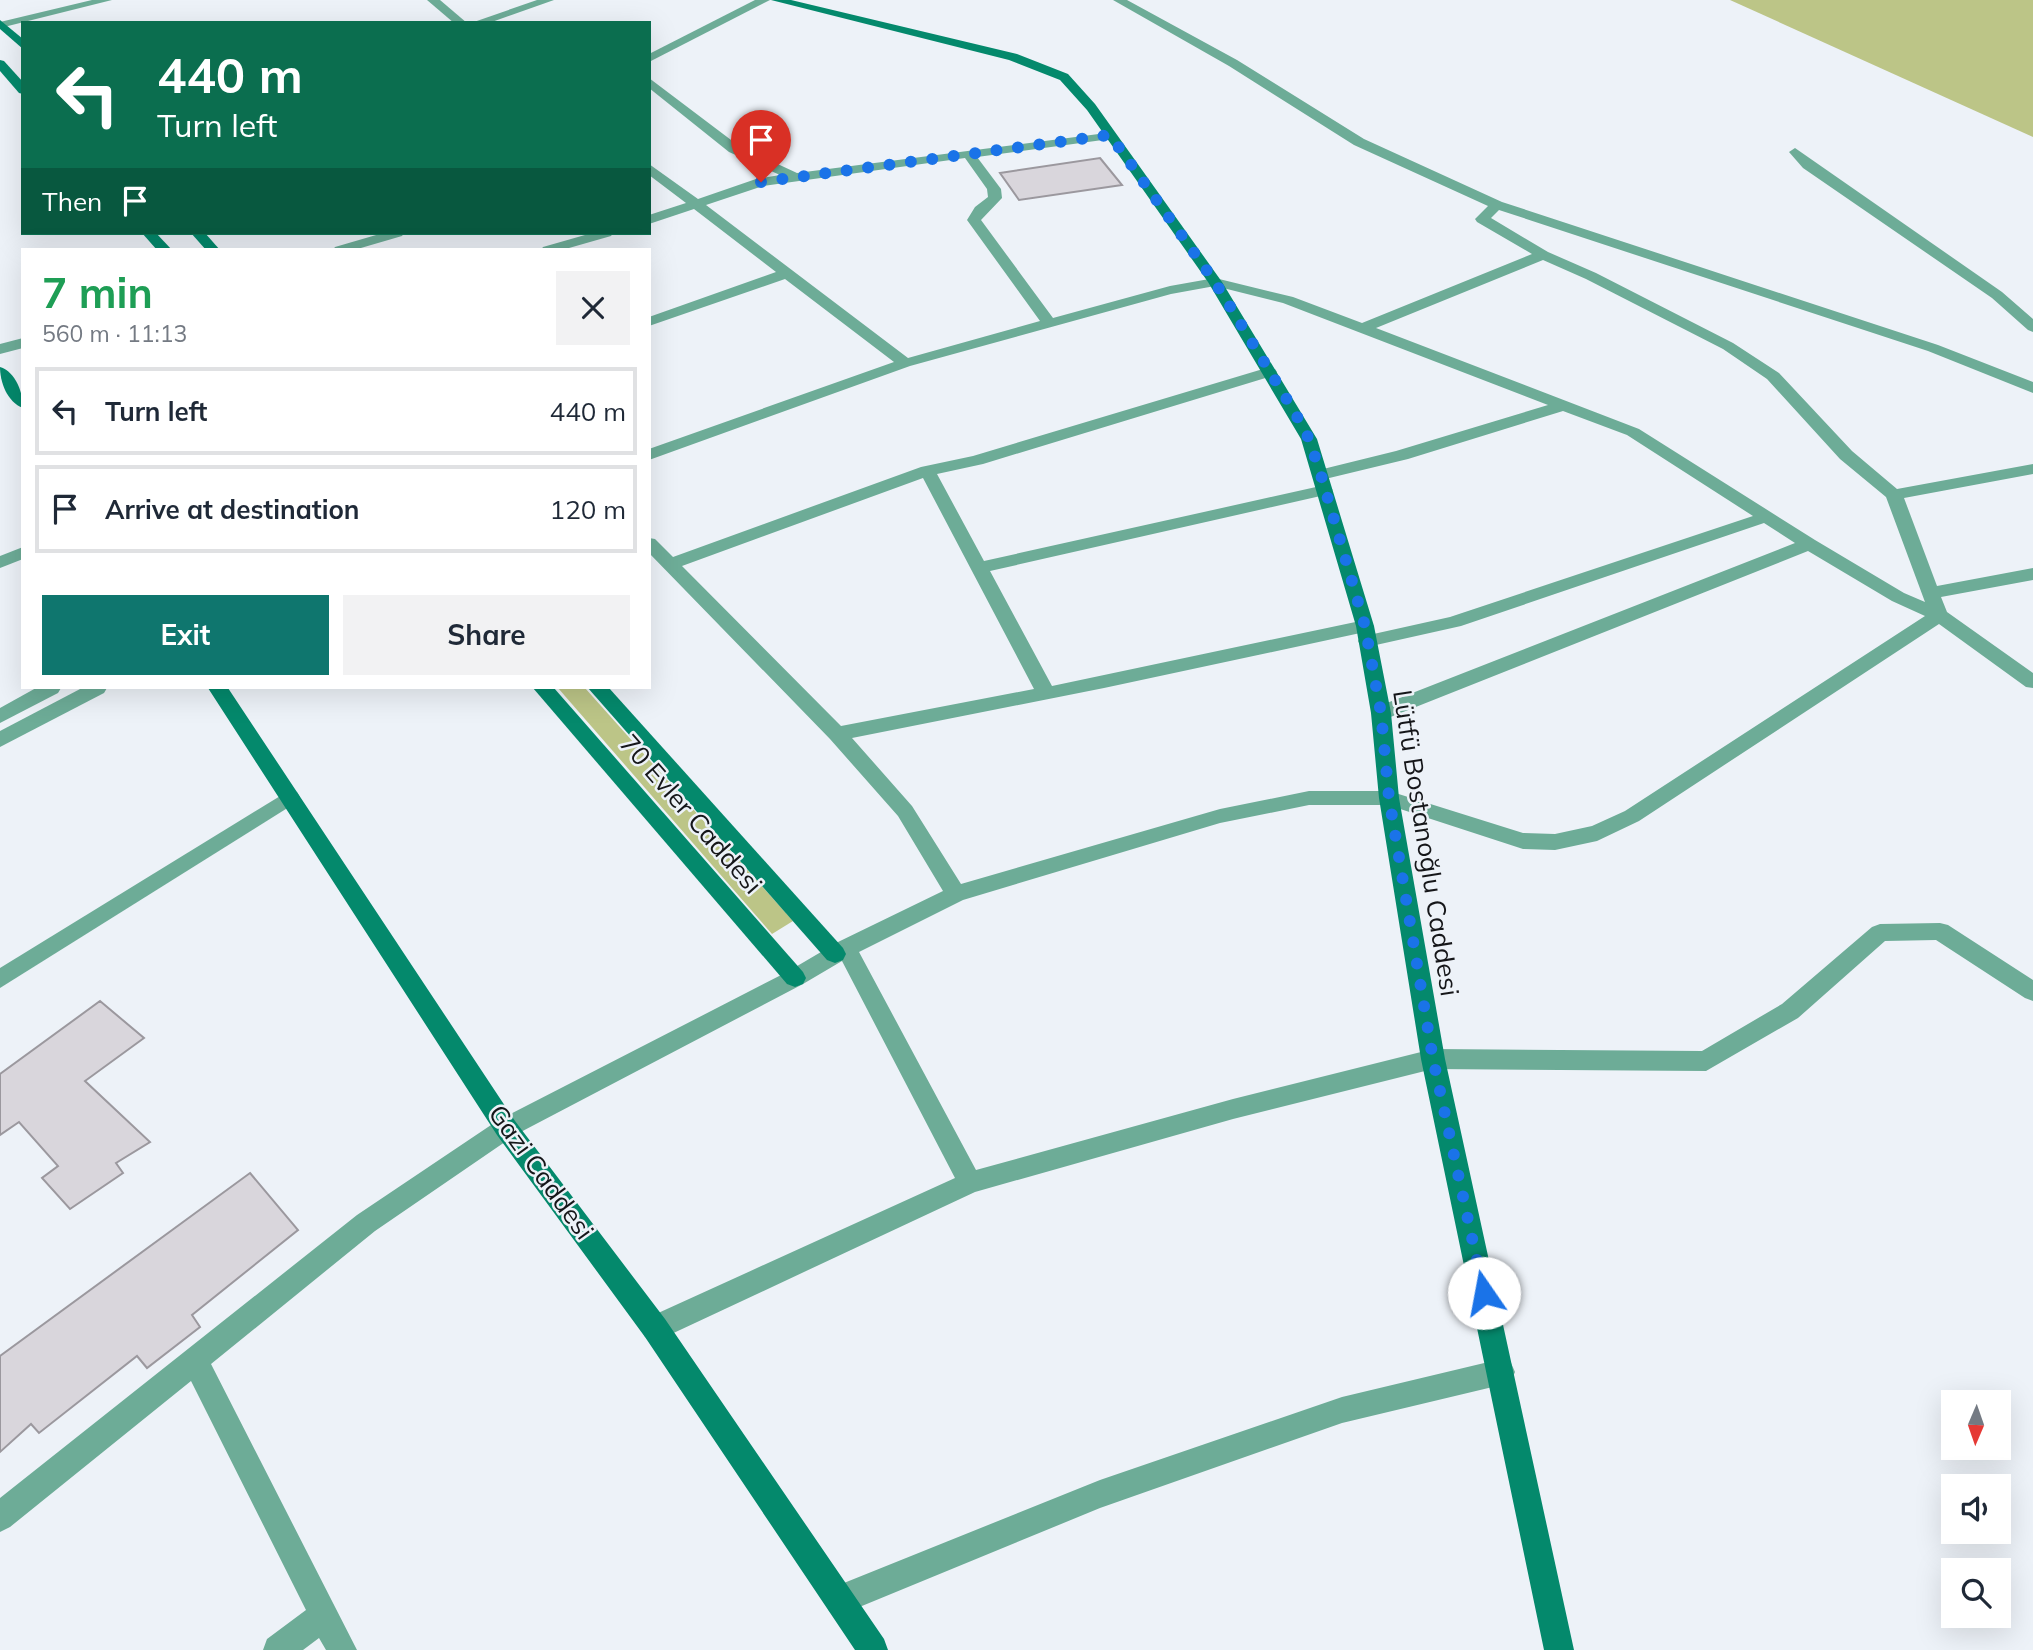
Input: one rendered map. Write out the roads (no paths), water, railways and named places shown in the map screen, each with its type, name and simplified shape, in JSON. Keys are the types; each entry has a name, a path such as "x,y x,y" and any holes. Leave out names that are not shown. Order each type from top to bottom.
{"street":[{"path":"1,24 106,0"},
{"path":"433,0 459,21"},
{"path":"484,21 548,0"},
{"path":"651,58 764,0"},
{"name":"Lütfü Bostanoğlu Caddesi","path":"777,0 1004,55 1050,69 1074,85 1215,282 1309,439 1366,634 1381,713 1389,798 1433,1059 1559,1650"},
{"path":"1119,0 1233,64 1359,142 1497,205 1933,348 2033,387"},
{"path":"1,24 21,44"},
{"path":"0,64 21,88"},
{"path":"651,84 734,149 794,177"},
{"path":"651,219 761,182 1110,135"},
{"path":"1795,152 1808,164 1997,295 2033,327"},
{"path":"968,154 994,189 995,198 980,210 974,220 1050,324"},
{"path":"651,169 905,363"},
{"path":"1497,205 1482,219 1543,255 1591,276 1728,346 1773,376 1846,455 1894,495 1935,604"},
{"path":"151,235 163,248"},
{"path":"350,248 391,235"},
{"path":"555,248 599,235"},
{"path":"1361,329 1543,255"},
{"path":"651,321 787,272"},
{"path":"651,454 905,363 1170,290 1215,282 1288,300 1633,432 1898,597 1935,604 2033,682"},
{"path":"0,349 21,344"},
{"path":"0,372 21,400"},
{"path":"670,564 927,471 977,460 1269,372"},
{"path":"979,568 1323,482 1565,405"},
{"path":"1894,495 2033,468"},
{"path":"927,471 1046,693"},
{"path":"837,734 1366,634 1454,622 1766,517"},
{"path":"1381,713 1809,544"},
{"path":"651,545 837,734 905,811 956,894"},
{"path":"0,563 21,553"},
{"path":"0,1517 366,1223 506,1128 796,978 840,951 956,894 1220,816 1309,798 1389,798 1523,841 1555,842 1597,833 1632,816 1935,604 2033,573"},
{"path":"0,716 49,689"},
{"path":"0,740 95,689"},
{"name":"Gazi Caddesi","path":"219,689 506,1128 655,1328 873,1650"},
{"name":"70 Evler Caddesi","path":"544,689 796,978"},
{"name":"70 Evler Caddesi","path":"599,689 840,951"},
{"path":"0,979 289,797"},
{"path":"655,1328 970,1183 1233,1109 1433,1059 1706,1061 1790,1011 1880,933 1940,931 2033,992"},
{"path":"840,951 970,1183"},
{"path":"195,1360 342,1650"},
{"path":"840,1600 1100,1494 1342,1409 1501,1372"},
{"path":"278,1650 324,1615"}]}
